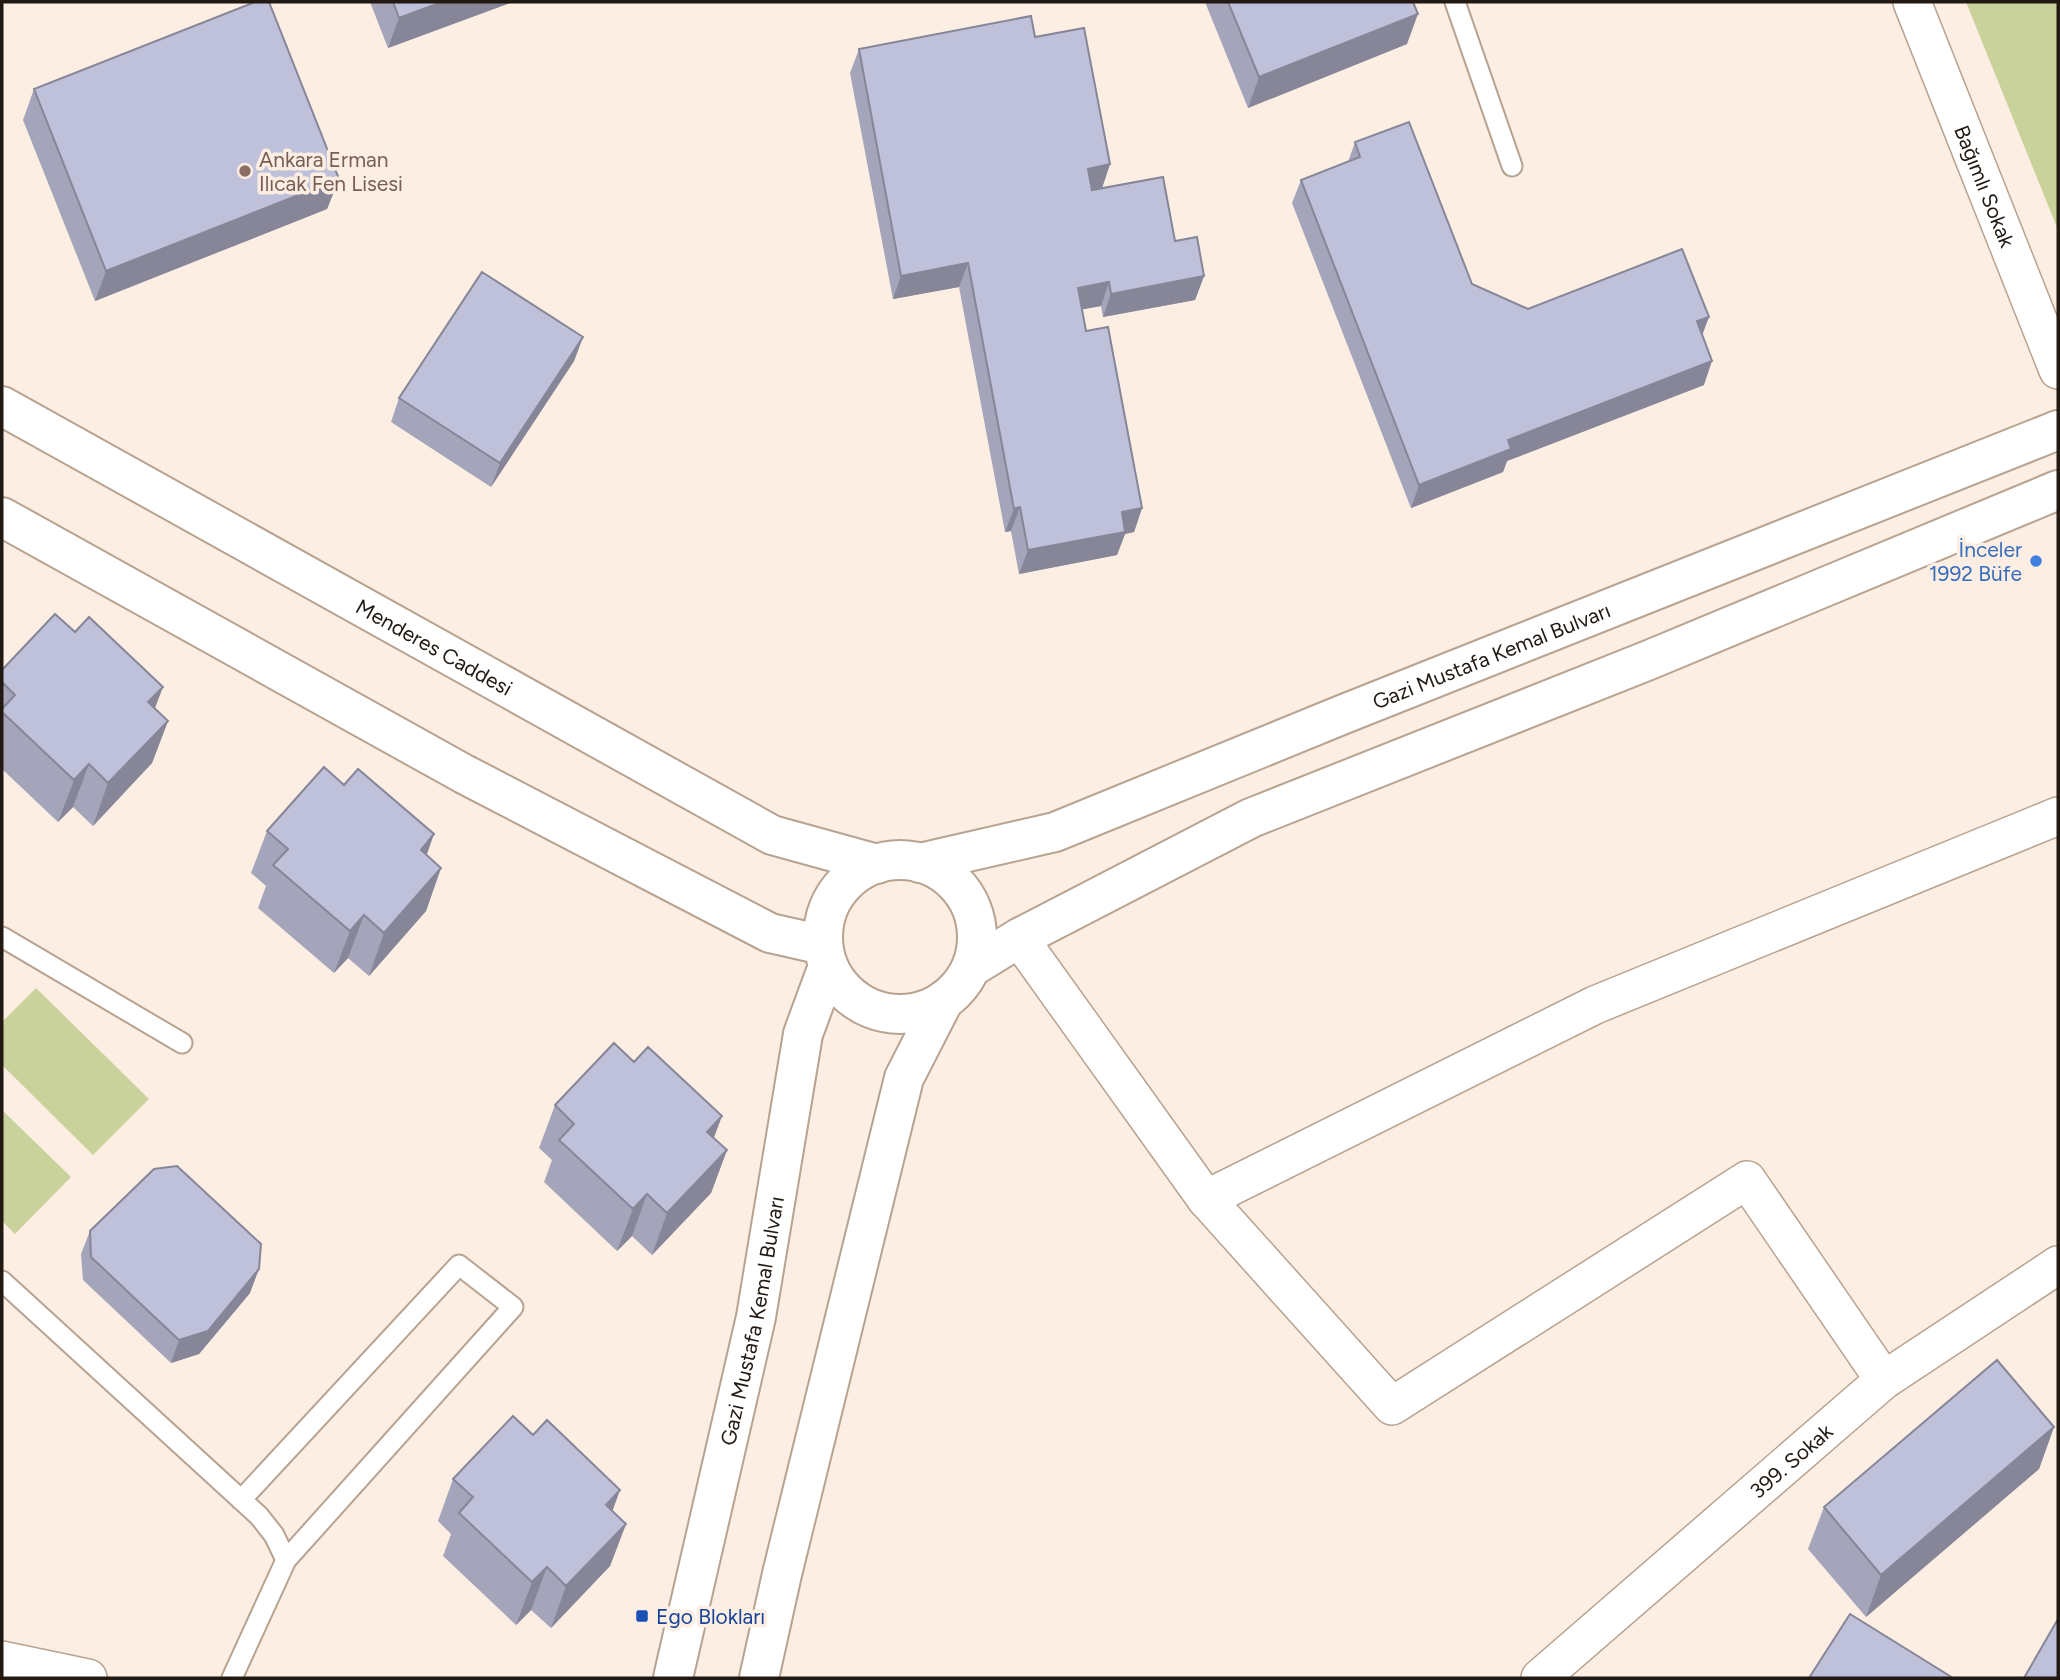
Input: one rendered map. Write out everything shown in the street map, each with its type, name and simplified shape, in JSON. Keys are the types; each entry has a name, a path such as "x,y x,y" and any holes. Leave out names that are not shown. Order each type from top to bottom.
{"main road":[{"name":"Menderes Caddesi","path":"2,406 772,835 877,864"},
{"name":"Gazi Mustafa Kemal Bulvarı","path":"920,863 1055,832 1344,713 2058,430"},
{"path":"972,967 1019,938 1251,818 1648,660 2058,490"},
{"path":"2,517 464,774 770,933 826,956"},
{"path":"899,860 920,863 950,879 970,904 976,924 977,944 972,967 960,985 944,1000 924,1010 900,1014 876,1011 855,1000 839,985 826,956 824,924 836,895 858,873 877,864 899,860"},
{"name":"Gazi Mustafa Kemal Bulvarı","path":"673,1678 756,1317 803,1034 826,956"},
{"path":"759,1678 904,1078 944,1000"}],"street":[{"name":"Bağımlı Sokak","path":"1912,2 2058,370"},
{"path":"1206,1199 1595,1005 2058,816"},
{"path":"1019,938 1206,1199 1392,1406 1747,1180 1884,1380"},
{"name":"399. Sokak","path":"1539,1678 1884,1380 2058,1265"},
{"path":"2,1660 89,1678"}],"lane":[{"path":"1455,2 1512,166"},
{"path":"2,937 182,1043"},
{"path":"232,1678 286,1560 513,1307 459,1265 241,1500"},
{"path":"2,1281 259,1516 274,1535 286,1560"}],"green space":[{"path":"1966,2 2058,2 2058,230"},
{"path":"36,988 149,1099 93,1155 2,1065 2,1022"},
{"path":"2,1110 71,1177 15,1234 2,1221"}],"building":[{"path":"255,2 269,2 339,179 106,271 34,89"},
{"path":"393,2 442,2 399,18"},
{"path":"1228,2 1413,2 1418,14 1259,77"},
{"path":"1031,16 1035,37 1084,28 1110,164 1088,169 1092,190 1163,177 1175,241 1197,237 1204,276 1111,294 1109,282 1078,288 1086,331 1108,327 1142,508 1122,512 1125,532 1028,550 1020,507 1014,509 968,263 901,276 859,49"},
{"path":"1409,122 1472,284 1528,309 1682,249 1709,317 1697,321 1712,361 1508,440 1511,449 1419,485 1301,180 1360,157 1355,142"},
{"path":"482,272 583,337 500,463 399,398"},
{"path":"55,614 75,632 89,617 163,687 148,702 168,721 108,783 89,764 74,780 2,712 15,695 2,682 2,670"},
{"path":"324,767 344,785 358,769 434,834 421,850 441,868 384,933 364,915 350,931 273,865 288,849 267,831"},
{"path":"614,1043 634,1062 648,1047 722,1116 707,1132 727,1150 667,1213 647,1194 633,1209 559,1140 574,1124 555,1105"},
{"path":"177,1166 261,1244 259,1269 208,1331 179,1340 91,1257 90,1231 154,1169"},
{"path":"1997,1360 2054,1427 1881,1575 1824,1507"},
{"path":"513,1416 533,1435 547,1420 620,1490 606,1505 626,1524 566,1586 547,1567 532,1582 459,1513 473,1497 453,1479"},
{"path":"1850,1614 1953,1678 1809,1678"},
{"path":"2058,1619 2058,1678 2024,1678"}],"place":[{"name":"Ankara Erman Ilıcak Fen Lisesi","path":"245,171"},
{"name":"İnceler 1992 Büfe","path":"2036,561"},
{"name":"Ego Blokları","path":"642,1616"}]}
